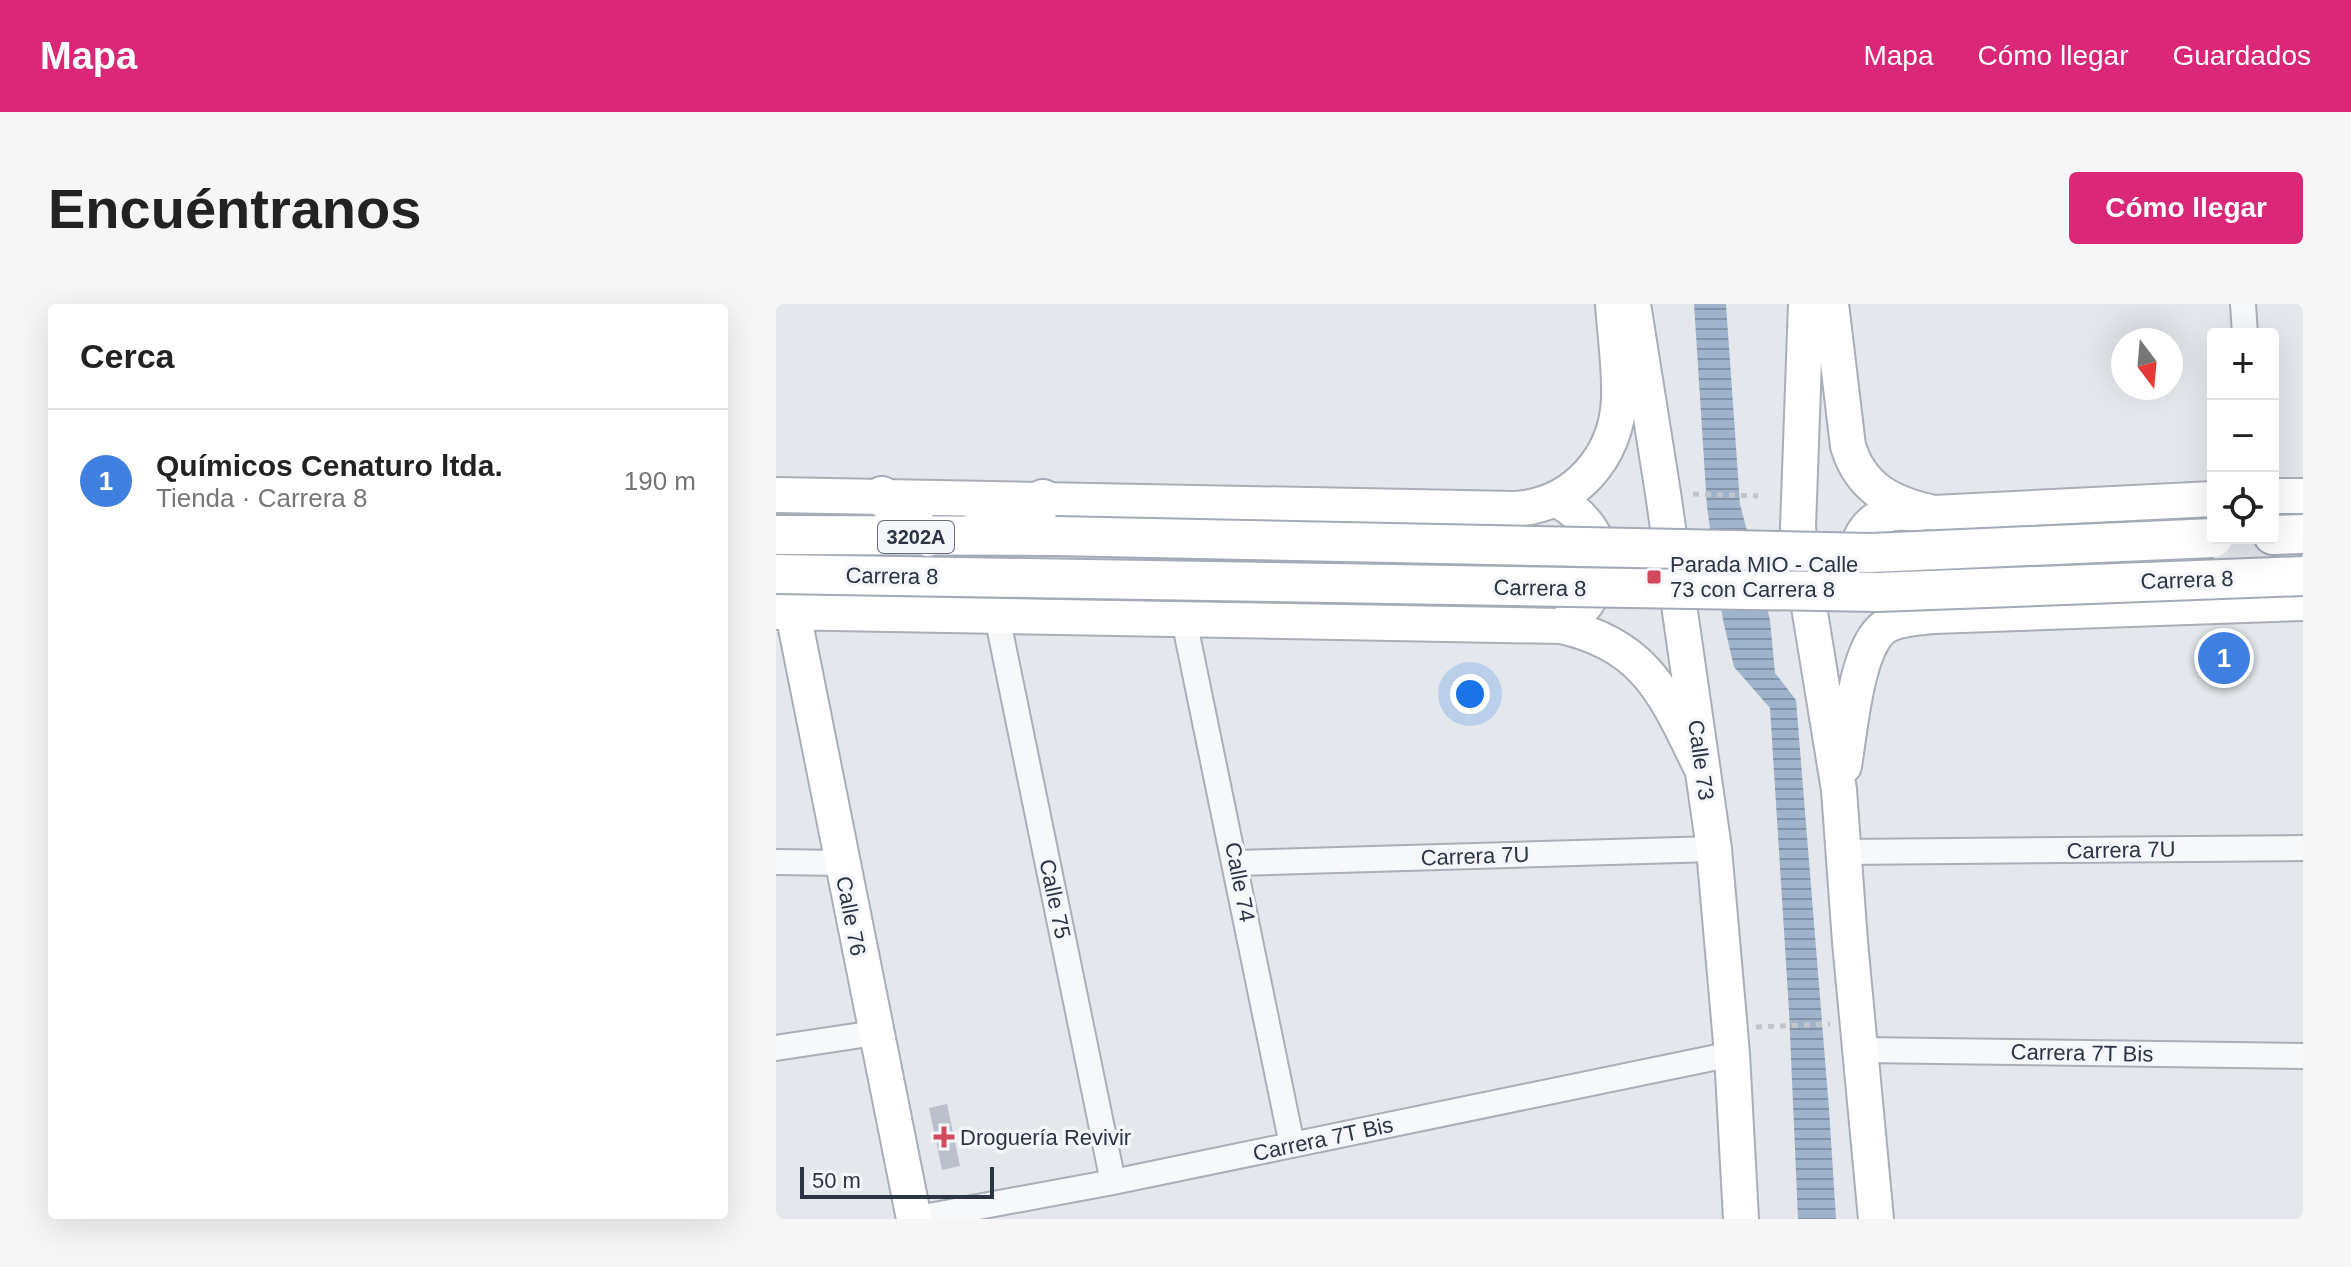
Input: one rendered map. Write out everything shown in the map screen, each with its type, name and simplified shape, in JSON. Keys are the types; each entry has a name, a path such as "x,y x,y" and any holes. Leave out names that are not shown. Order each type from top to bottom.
{"main road":[{"path":"882,496 928,537"},
{"path":"968,536 1043,499"},
{"path":"2279,535 2303,534"},
{"name":"Carrera 8","path":"776,535 1055,536 1871,553 2207,538"},
{"name":"Carrera 8","path":"776,574 1878,592 2303,576"}],"street":[{"path":"776,495 1529,508 1558,500 1579,484 1591,472 1614,432 1619,397 1613,304"},
{"name":"Calle 73","path":"1633,304 1714,849 1732,1054 1741,1219"},
{"path":"1806,304 1798,527 1839,790 1876,1219"},
{"path":"1831,304 1852,459 1865,482 1885,498 1934,513"},
{"path":"2243,304 2245,328"},
{"path":"2279,496 2303,496"},
{"path":"1934,616 1891,614 1866,598 1858,586 1854,557 1858,543 1876,521 1889,514 2207,499"},
{"path":"1558,500 1578,511 1592,529 1600,550 1601,573 1594,595 1580,614 1561,626"},
{"name":"Carrera 8","path":"1839,790 1863,658 1870,643 1887,625 1934,616 2303,603"},
{"name":"Carrera 8","path":"784,612 1561,626 1613,644 1649,673 1665,695 1703,771"},
{"name":"Calle 76","path":"784,612 841,863 914,1219"},
{"name":"Calle 75","path":"997,616 1113,1182"},
{"name":"Calle 74","path":"1184,620 1292,1145"},
{"name":"Carrera 7U","path":"1844,852 2303,848"},
{"name":"Carrera 7U","path":"1236,863 1714,849"},
{"path":"776,862 841,863"},
{"path":"776,1048 875,1033"},
{"name":"Carrera 7T Bis","path":"1861,1050 2303,1056"},
{"name":"Carrera 7T Bis","path":"914,1219 1113,1182 1732,1054"}],"path":[{"path":"1693,494 1758,496"},
{"path":"1769,1027 1838,1024"}],"water":[{"path":"1694,304 1726,304 1740,504 1770,620 1775,673 1796,700 1836,1219 1798,1219 1770,708 1734,667 1723,620 1707,507"}],"building":[{"name":"Droguería Revivir","path":"947,1104 960,1166 942,1170 929,1108"}],"place":[{"name":"Parada MIO - Calle 73 con Carrera 8","path":"1654,577"},
{"name":"Químicos Cenaturo ltda.","path":"2224,658"},
{"name":"Droguería Revivir","path":"944,1137"}]}
